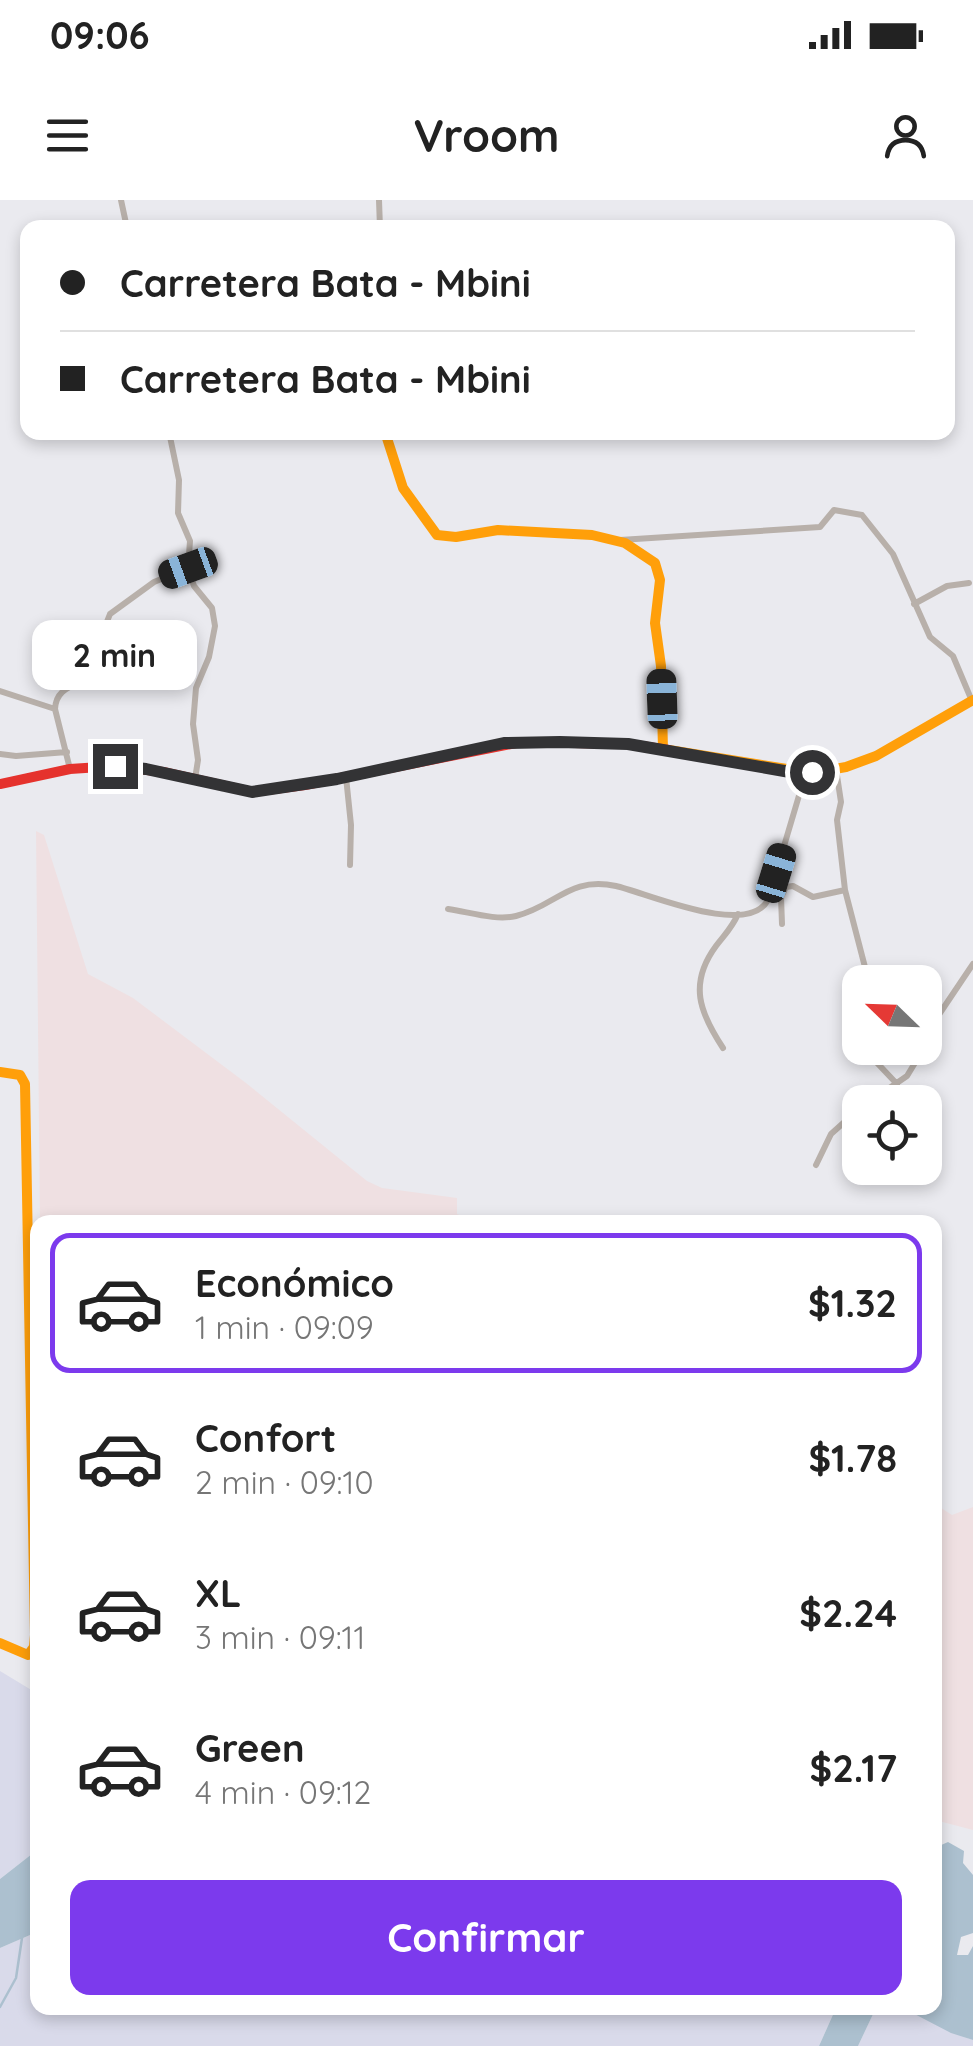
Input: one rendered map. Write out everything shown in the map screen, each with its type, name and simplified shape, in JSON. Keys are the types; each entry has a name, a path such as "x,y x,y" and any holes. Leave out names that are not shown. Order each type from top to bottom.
{"street":[{"path":"171,440 179,480 178,513 190,541 188,568 194,586 212,608 214,626 209,658 196,688 195,780"},
{"path":"0,784 101,765 135,768 252,792 346,777 504,743 628,744 806,772 836,769 876,756 973,700 952,656 930,636 893,554 862,515 834,510 820,527 618,540 585,534 496,529 470,537 437,535 410,500 391,464 386,440"},
{"path":"618,540 650,558 659,573 654,623 661,666 662,750"},
{"path":"70,768 54,709 56,699 66,688 84,680 110,614 154,582 188,568"},
{"path":"914,604 947,586 969,583"},
{"path":"0,691 54,709"},
{"path":"0,754 67,752"},
{"path":"836,769 842,802 838,820 845,890 864,965"},
{"path":"448,909 513,917 564,890 592,882 621,887 670,905 753,913 765,905 806,772"},
{"path":"346,777 350,865"},
{"path":"782,924 780,898 786,887 793,886 813,897 845,890"},
{"path":"723,1048 705,1020 699,999 700,980 706,963 717,944 731,931 738,914"},
{"path":"942,1010 973,964"},
{"path":"880,1065 897,1084 916,1065"},
{"path":"0,1072 20,1074 25,1084 30,1360"},
{"path":"816,1164 831,1134 842,1124"},
{"path":"0,1644 28,1655 30,1652"}],"shaded area":[{"path":"36,831 44,835 88,974 133,998 367,1181 382,1188 457,1198 459,1215 40,1215"},
{"path":"973,1507 973,1830 942,1822 942,1509 952,1515"},
{"path":"0,1671 30,1689 30,1855 0,1879"},
{"path":"948,1842 964,1851 963,1863 973,1875 973,1933 961,1937 957,1955 968,1955 973,1946 973,2040 916,2015 942,2015 942,1845"},
{"path":"30,1855 30,1935 0,1948 0,1879"},
{"path":"30,1935 30,2015 833,2015 819,2046 0,2046 0,1948"},
{"path":"833,2015 873,2015 858,2046 819,2046"},
{"path":"873,2015 918,2015 973,2040 973,2046 858,2046"}],"waterway":[{"path":"0,2007 16,1978 22,1938"}],"traffic: slow":[{"path":"388,440 403,488 437,535 456,537 498,530 592,535 625,543 655,563 660,580 655,623 661,666 663,750"},
{"path":"669,750 812,773 876,756 973,700"},
{"path":"0,1072 20,1075 25,1084 30,1360"},
{"path":"0,1643 28,1655 30,1652"}],"traffic: jam":[{"path":"0,784 70,769 115,766 163,772 252,792 521,742 628,744 669,750"}],"route":[{"path":"115,766 252,792 337,779 504,743 560,742 628,744 790,772 812,772"}]}
